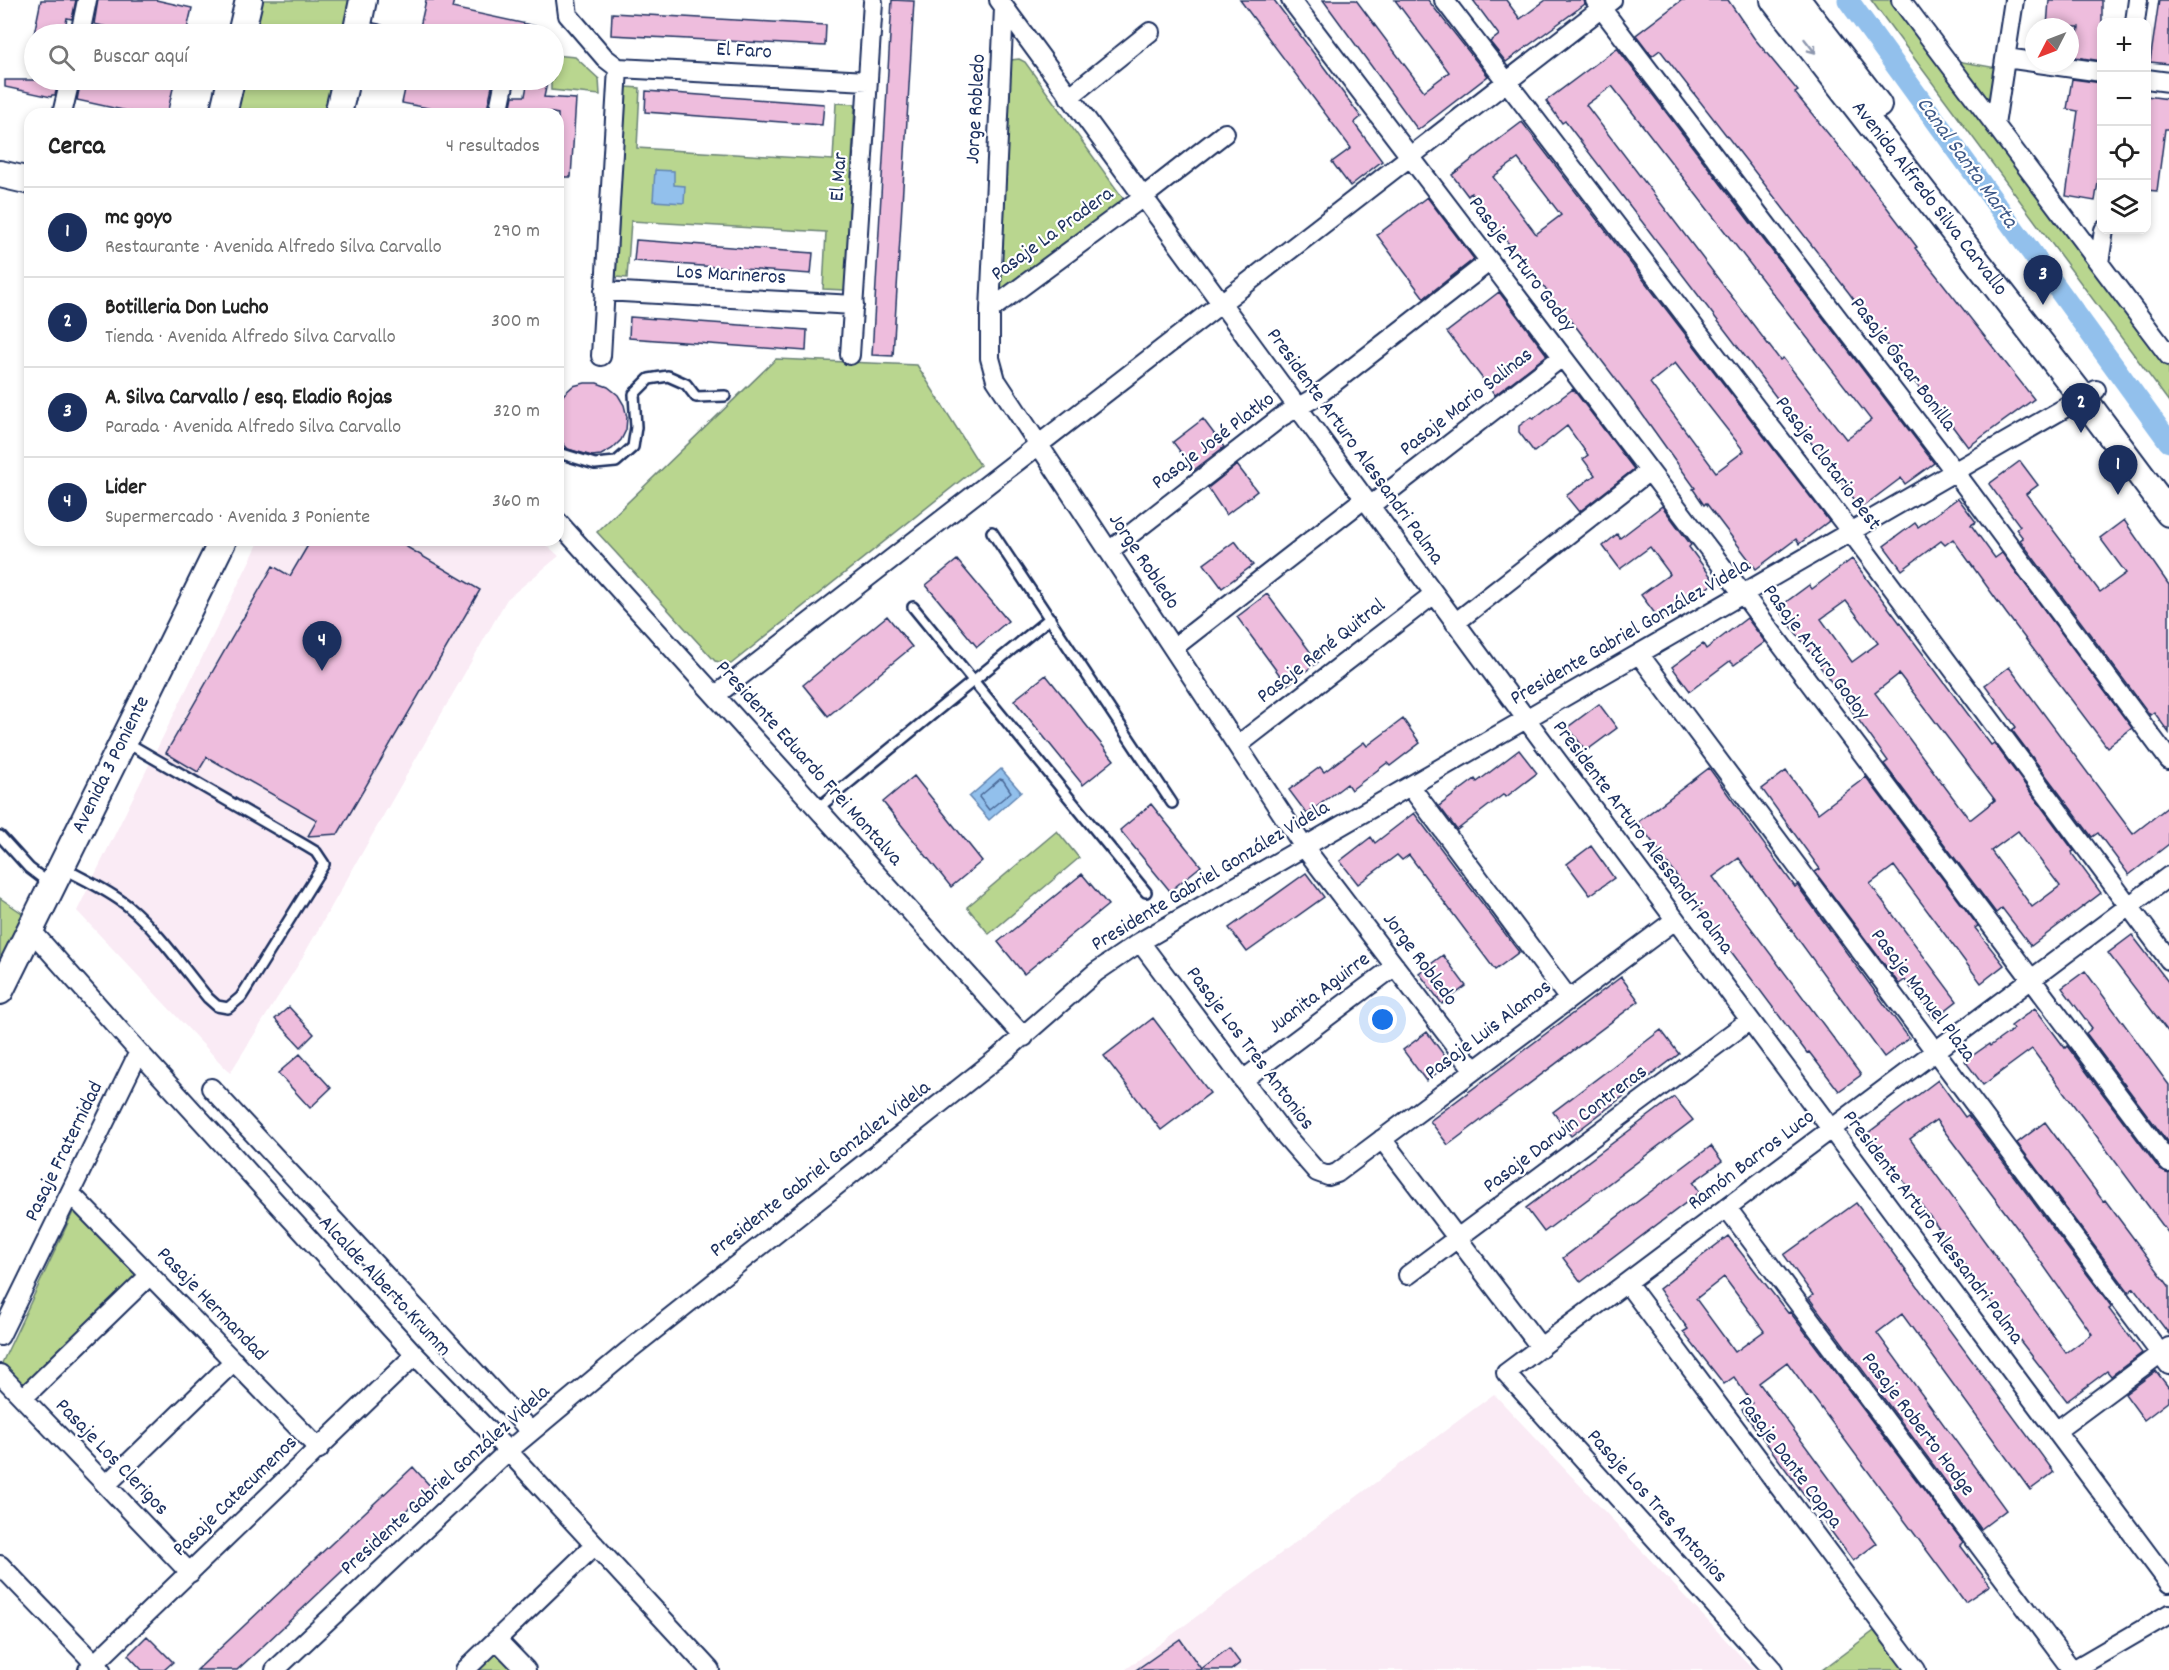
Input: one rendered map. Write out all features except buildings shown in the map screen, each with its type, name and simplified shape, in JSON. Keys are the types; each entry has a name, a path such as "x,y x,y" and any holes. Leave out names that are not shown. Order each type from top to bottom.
{"street":[{"path":"82,24 87,0"},
{"path":"243,24 249,0"},
{"path":"363,0 363,24"},
{"path":"566,0 568,15 605,58 618,68 601,356"},
{"name":"Pasaje Arturo Godoy","path":"1291,0 1743,594 2169,1162"},
{"name":"Pasaje Clotario Best","path":"1444,0 1851,532 2169,960"},
{"name":"Avenida Alfredo Silva Carvallo","path":"1774,0 2089,394"},
{"name":"Avenida Alfredo Silva Carvallo","path":"1797,0 2167,500"},
{"path":"1902,0 2169,356"},
{"path":"1995,125 2014,0"},
{"path":"2136,18 2138,0"},
{"name":"El Mar","path":"850,355 873,2"},
{"path":"716,694 1410,157 1602,3"},
{"name":"Pasaje Óscar Bonilla","path":"1602,3 2169,760"},
{"name":"Presidente Arturo Alessandri Palma","path":"1001,4 1526,719 2169,1583"},
{"name":"Jorge Robledo","path":"1001,4 990,310 990,358 996,380 1304,847 1474,1070"},
{"path":"1069,97 1150,32"},
{"path":"2006,58 2025,61"},
{"name":"El Faro","path":"618,68 868,81"},
{"path":"2079,69 2097,71"},
{"path":"2151,80 2169,82"},
{"path":"63,108 68,90"},
{"path":"224,108 229,90"},
{"path":"339,108 344,90"},
{"path":"499,108 503,90"},
{"name":"Pasaje La Pradera","path":"990,310 1225,133"},
{"path":"0,174 24,180"},
{"path":"2099,263 2103,234"},
{"name":"Pasaje José Platko","path":"1109,551 1281,417 1314,398 1490,261"},
{"name":"Los Marineros","path":"604,291 854,305"},
{"name":"Pasaje Mario Salinas","path":"1173,648 1563,357"},
{"name":"Presidente Gabriel González Videla","path":"277,1669 508,1451 628,1350 927,1116 1024,1036 1096,972 1140,942 2089,394"},
{"path":"1455,623 1649,471"},
{"name":"Presidente Eduardo Frei Montalva","path":"564,529 1024,1036"},
{"name":"Avenida 3 Poniente","path":"0,991 220,546"},
{"name":"Pasaje René Quitral","path":"1238,746 1434,594"},
{"name":"Pasaje Manuel Plaza","path":"1639,654 1935,1051 2166,1355"},
{"path":"1410,786 1569,999"},
{"name":"Ramón Barros Luco","path":"1506,1373 2169,876"},
{"name":"Pasaje Luis Alamos","path":"1328,1176 1337,1173 1675,920"},
{"name":"Alcalde Alberto Krumm","path":"30,930 416,1355 710,1670"},
{"name":"Pasaje Los Tres Antonios","path":"1140,942 1283,1133 1317,1172 1328,1176"},
{"name":"Juanita Aguirre","path":"1243,1080 1395,966"},
{"name":"Pasaje Darwin Contreras","path":"1408,1275 1750,1020"},
{"name":"Pasaje Fraternidad","path":"0,1336 139,1052"},
{"path":"210,1088 531,1432"},
{"path":"1383,1139 1541,1348"},
{"name":"Pasaje Hermandad","path":"70,1193 319,1449"},
{"name":"Pasaje Roberto Hodge","path":"1727,1208 2072,1670"},
{"path":"23,1398 150,1275"},
{"name":"Pasaje Dante Coppa","path":"1627,1283 1916,1670"},
{"name":"Pasaje Catecumenos","path":"95,1668 190,1572 416,1355"},
{"path":"2056,1431 2166,1355"},
{"path":"106,1485 234,1361"},
{"name":"Pasaje Los Tres Antonios","path":"1506,1373 1773,1670"},
{"name":"Pasaje Los Clerigos","path":"0,1374 190,1572"},
{"path":"465,1670 595,1545"},
{"path":"4,1576 95,1668"},
{"path":"2072,1670 2169,1614"},
{"path":"497,1640 526,1670"}],"lane":[{"path":"564,455 595,464 616,462 633,447 636,427 634,394 649,379 668,376 686,384 696,397 725,396"},
{"path":"992,532 1172,802"},
{"path":"913,607 1146,892"},
{"path":"818,808 1050,618"},
{"path":"0,836 29,868 108,892 128,907 161,941 208,998 217,1006 228,1008 242,997 324,864 316,852 124,741"}],"shaded area":[{"path":"257,546 548,546 559,556 507,599 298,965 230,1073 77,911"},
{"path":"1494,1394 1754,1670 1125,1670"}],"green space":[{"path":"259,0 355,0 349,24 253,24"},
{"path":"1871,0 1896,0 2169,369 2169,402"},
{"path":"564,56 575,57 599,79 600,95 551,90 564,90"},
{"path":"1019,59 1025,62 1125,201 1002,292 999,288 1011,60"},
{"path":"1957,61 1997,68 1991,108"},
{"path":"626,87 640,88 637,148 833,160 836,103 855,104 845,290 823,289 826,232 631,221 627,278 616,277"},
{"path":"238,90 335,90 330,108 233,108"},
{"path":"776,359 917,365 980,465 731,664 715,661 597,532"},
{"path":"1057,831 1079,858 989,934 967,907"},
{"path":"0,898 25,915 0,967"},
{"path":"75,1208 139,1274 21,1387 1,1365"},
{"path":"1874,1631 1904,1670 1822,1670"},
{"path":"492,1651 500,1652 517,1670 473,1670"}],"water":[{"path":"655,170 674,171 674,185 685,186 684,203 653,201"},
{"path":"1001,769 1021,792 989,820 969,797"}],"waterway":[{"name":"Canal Santa Marta","path":"1848,0 2169,442"}],"place":[{"name":"A. Silva Carvallo / esq. Eladio Rojas","path":"2043,305"},
{"name":"Botilleria Don Lucho","path":"2081,433"},
{"name":"mc goyo","path":"2118,495"},
{"name":"Lider","path":"322,671"}]}
